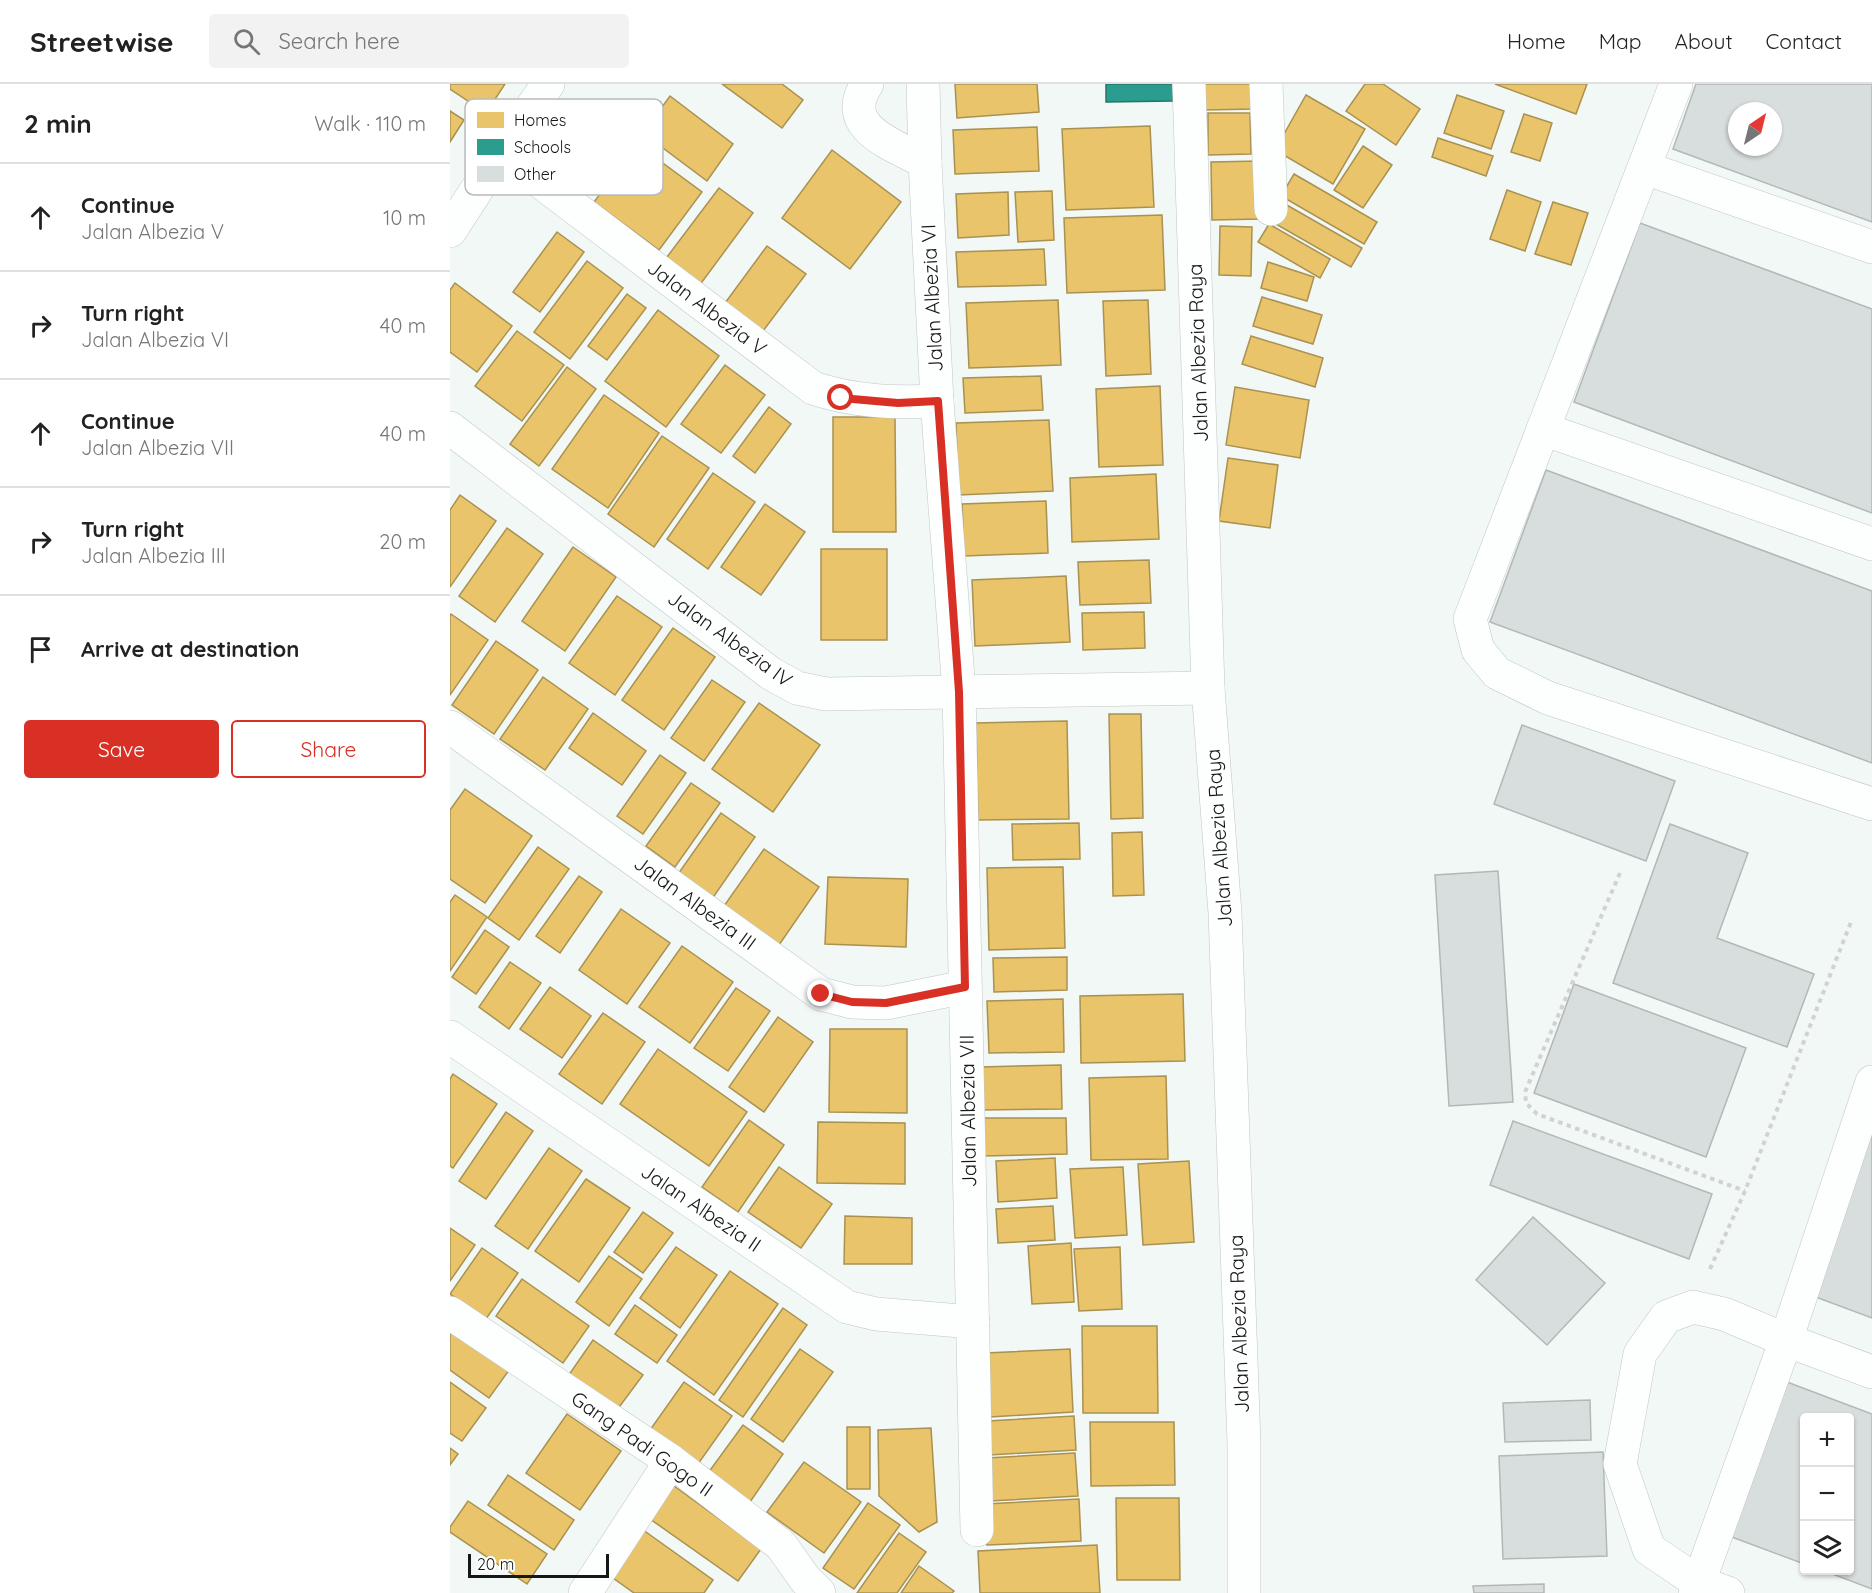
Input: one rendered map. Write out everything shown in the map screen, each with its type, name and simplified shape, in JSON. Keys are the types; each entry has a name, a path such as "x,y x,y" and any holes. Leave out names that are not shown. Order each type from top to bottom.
{"street":[{"path":"538,99 548,84"},
{"path":"867,84 858,101 860,119 870,131 925,162"},
{"name":"Jalan Albezia VI","path":"923,84 938,401 959,692"},
{"name":"Jalan Albezia Raya","path":"1189,84 1208,688 1225,913 1244,1444 1244,1593"},
{"path":"1266,84 1272,209"},
{"path":"1676,84 1470,619 1478,650 1497,673 1548,698 1872,804"},
{"path":"1645,168 1872,247"},
{"path":"450,231 473,195"},
{"name":"Jalan Albezia V","path":"558,195 813,388 841,398 898,403 938,401"},
{"name":"Jalan Albezia IV","path":"450,428 770,673 796,688 826,694 1208,688"},
{"path":"1543,429 1872,544"},
{"name":"Jalan Albezia VII","path":"959,692 977,1530"},
{"name":"Jalan Albezia III","path":"450,727 821,994 852,1002 886,1003 965,987"},
{"name":"Jalan Albezia II","path":"450,1036 847,1307 876,1314 973,1322"},
{"path":"1872,1082 1786,1340 1707,1590 1649,1549 1620,1464 1640,1354 1666,1317 1693,1308 1724,1314 1786,1340 1872,1372"},
{"name":"Gang Padi Gogo II","path":"450,1313 671,1461 781,1545 805,1579 819,1593"},
{"path":"585,1593 671,1461"}],"path":[{"path":"1620,873 1525,1092 1526,1103 1537,1114 1745,1191"},
{"path":"1693,1308 1745,1191 1851,922"}],"building: Homes":[{"path":"450,84 505,84 495,99 465,99 450,89"},
{"path":"722,84 782,84 803,100 782,128"},
{"path":"955,84 1037,84 1039,112 957,118"},
{"path":"1203,84 1254,84 1254,109 1204,110"},
{"path":"1365,84 1383,84 1420,109 1396,145 1346,111"},
{"path":"1495,84 1587,84 1576,114"},
{"path":"1306,95 1365,129 1333,184 1275,150"},
{"path":"1457,95 1504,111 1491,149 1444,133"},
{"path":"670,96 733,144 707,181 663,148 663,106"},
{"path":"450,111 464,120 450,142"},
{"path":"1208,113 1250,113 1251,154 1208,155"},
{"path":"1524,114 1552,123 1540,161 1511,152"},
{"path":"1150,126 1154,207 1066,210 1062,129"},
{"path":"1037,127 1039,171 955,174 953,130"},
{"path":"1438,138 1493,156 1486,176 1432,157"},
{"path":"1363,146 1392,165 1363,208 1334,190"},
{"path":"832,150 901,202 850,269 782,218"},
{"path":"1260,161 1261,219 1212,220 1211,162"},
{"path":"663,163 702,192 659,250 594,202 599,195 663,195"},
{"path":"1294,174 1377,222 1364,244 1281,196"},
{"path":"719,188 753,213 699,286 664,261"},
{"path":"1507,190 1541,202 1525,251 1490,239"},
{"path":"1052,191 1054,240 1018,242 1015,192"},
{"path":"1008,192 1009,235 958,238 956,194"},
{"path":"1553,202 1588,213 1571,265 1535,254"},
{"path":"1285,204 1362,248 1351,267 1274,223"},
{"path":"1162,215 1165,290 1067,293 1064,218"},
{"path":"1269,224 1330,259 1320,278 1258,242"},
{"path":"1220,226 1252,227 1251,276 1219,275"},
{"path":"557,232 584,252 540,312 513,292"},
{"path":"767,246 806,274 763,331 725,303"},
{"path":"1044,249 1046,285 958,287 956,252"},
{"path":"587,261 623,288 570,359 534,332"},
{"path":"1268,262 1314,277 1307,301 1261,288"},
{"path":"455,283 512,326 477,372 450,352 450,290"},
{"path":"627,294 646,308 607,360 588,346"},
{"path":"1262,297 1322,315 1313,344 1253,326"},
{"path":"1058,300 1061,365 969,368 966,303"},
{"path":"1148,300 1151,374 1106,376 1103,301"},
{"path":"658,310 719,356 666,427 605,381"},
{"path":"517,331 564,365 522,421 475,386"},
{"path":"1251,336 1323,358 1315,387 1242,364"},
{"path":"725,365 765,395 721,453 681,424"},
{"path":"567,367 596,389 539,466 510,444"},
{"path":"1041,376 1043,410 965,413 963,378"},
{"path":"1160,386 1163,465 1099,467 1096,389"},
{"path":"1235,387 1309,400 1300,458 1226,445"},
{"path":"604,395 659,433 608,508 552,469"},
{"path":"769,407 791,424 755,473 733,456"},
{"path":"833,417 895,417 896,532 833,532"},
{"path":"1049,420 1053,491 958,495 956,423"},
{"path":"662,436 709,468 654,547 608,514"},
{"path":"1228,458 1278,465 1270,528 1219,521"},
{"path":"713,473 755,502 708,569 667,539"},
{"path":"1156,474 1159,539 1072,542 1070,478"},
{"path":"460,495 496,521 450,587 450,510"},
{"path":"1046,501 1048,553 964,556 962,504"},
{"path":"765,504 805,532 761,595 721,567"},
{"path":"507,528 543,554 495,622 459,596"},
{"path":"573,547 616,577 565,651 522,621"},
{"path":"821,549 887,549 887,640 821,640"},
{"path":"1149,560 1151,603 1080,605 1078,562"},
{"path":"1066,576 1070,642 975,646 972,580"},
{"path":"617,596 662,627 615,695 569,663"},
{"path":"1144,612 1145,648 1083,650 1082,613"},
{"path":"451,614 488,640 450,695 450,616"},
{"path":"673,628 715,657 664,730 622,700"},
{"path":"496,641 538,670 494,734 452,705"},
{"path":"543,677 588,709 545,770 500,739"},
{"path":"712,680 745,702 704,761 671,738"},
{"path":"759,703 820,745 773,812 712,769"},
{"path":"593,713 646,751 622,785 569,748"},
{"path":"1109,714 1141,714 1143,818 1111,819"},
{"path":"1067,721 1069,819 978,820 976,723"},
{"path":"660,755 686,773 643,834 617,816"},
{"path":"691,783 720,803 675,867 646,846"},
{"path":"465,789 532,836 485,903 450,879 450,810"},
{"path":"721,813 755,837 712,899 678,874"},
{"path":"1079,823 1080,859 1013,860 1012,824"},
{"path":"1142,832 1144,895 1113,896 1112,833"},
{"path":"538,847 569,869 519,940 488,918"},
{"path":"764,849 819,887 779,945 724,906"},
{"path":"1063,867 1065,948 989,950 987,868"},
{"path":"579,876 602,892 560,953 536,936"},
{"path":"828,877 908,879 906,947 825,944"},
{"path":"455,895 487,917 450,971 450,902"},
{"path":"621,909 670,943 627,1004 579,970"},
{"path":"485,930 509,947 476,994 452,977"},
{"path":"682,946 733,982 690,1043 639,1007"},
{"path":"1067,957 1067,990 994,992 993,958"},
{"path":"510,962 541,983 509,1029 479,1007"},
{"path":"550,987 591,1016 562,1058 520,1029"},
{"path":"736,988 770,1011 728,1071 694,1048"},
{"path":"1183,994 1185,1061 1081,1063 1080,996"},
{"path":"1063,999 1064,1052 989,1053 987,1001"},
{"path":"603,1013 645,1042 602,1104 559,1074"},
{"path":"778,1017 813,1042 764,1112 729,1087"},
{"path":"830,1029 907,1029 907,1113 829,1112"},
{"path":"658,1049 747,1112 709,1166 620,1104"},
{"path":"1061,1065 1062,1109 981,1110 980,1067"},
{"path":"453,1074 497,1104 453,1168 450,1166 450,1079"},
{"path":"1166,1076 1168,1159 1091,1160 1089,1078"},
{"path":"506,1112 533,1131 486,1199 459,1181"},
{"path":"981,1118 1066,1118 1067,1154 982,1156"},
{"path":"749,1120 784,1145 738,1212 702,1187"},
{"path":"818,1122 905,1123 905,1184 817,1183"},
{"path":"549,1148 582,1171 528,1249 495,1226"},
{"path":"1055,1158 1057,1198 998,1202 996,1161"},
{"path":"1189,1161 1194,1242 1143,1245 1138,1164"},
{"path":"779,1167 832,1204 801,1248 748,1212"},
{"path":"1123,1167 1127,1235 1075,1238 1070,1169"},
{"path":"586,1179 630,1208 579,1282 535,1251"},
{"path":"1053,1206 1055,1240 998,1243 996,1209"},
{"path":"643,1212 673,1233 643,1273 614,1252"},
{"path":"845,1216 912,1218 912,1264 844,1264"},
{"path":"450,1228 475,1245 450,1281"},
{"path":"1071,1243 1074,1302 1032,1304 1028,1246"},
{"path":"676,1247 717,1275 680,1328 640,1298"},
{"path":"1120,1247 1122,1309 1079,1311 1074,1249"},
{"path":"482,1248 518,1273 486,1319 450,1294"},
{"path":"609,1256 642,1279 609,1326 576,1302"},
{"path":"730,1271 778,1304 714,1395 667,1361"},
{"path":"522,1279 589,1326 563,1363 496,1316"},
{"path":"635,1305 677,1335 657,1363 615,1334"},
{"path":"783,1308 807,1325 743,1417 719,1400"},
{"path":"450,1322 512,1366 489,1398 450,1370"},
{"path":"1082,1326 1157,1326 1158,1413 1083,1413"},
{"path":"593,1340 643,1375 614,1414 566,1379"},
{"path":"800,1349 833,1372 783,1442 751,1419"},
{"path":"1070,1349 1073,1412 990,1417 986,1353"},
{"path":"450,1382 486,1408 462,1441 450,1433"},
{"path":"684,1382 732,1416 698,1464 650,1430"},
{"path":"567,1414 621,1451 580,1510 526,1473"},
{"path":"1074,1416 1076,1450 990,1455 988,1421"},
{"path":"1090,1422 1174,1422 1175,1485 1091,1486"},
{"path":"743,1425 783,1454 750,1502 708,1473"},
{"path":"847,1427 870,1427 870,1489 847,1489"},
{"path":"931,1428 937,1522 919,1532 879,1496 878,1430"},
{"path":"450,1448 458,1454 450,1465"},
{"path":"1075,1453 1078,1496 990,1501 987,1458"},
{"path":"804,1462 861,1502 824,1553 767,1512"},
{"path":"508,1475 574,1520 554,1550 488,1505"},
{"path":"674,1486 761,1549 738,1581 650,1519"},
{"path":"1116,1498 1179,1498 1180,1580 1117,1580"},
{"path":"1079,1499 1081,1541 987,1545 985,1504"},
{"path":"468,1501 547,1554 527,1584 450,1532 450,1527"},
{"path":"868,1503 900,1525 854,1589 823,1568"},
{"path":"639,1527 713,1580 704,1593 634,1593 606,1573"},
{"path":"899,1533 926,1552 897,1593 857,1593"},
{"path":"1097,1545 1100,1593 980,1593 978,1551"},
{"path":"919,1566 954,1591 952,1593 901,1593"}],"building: Schools":[{"path":"1106,84 1173,84 1173,101 1106,102"}],"building: Other":[{"path":"1696,84 1872,84 1872,222 1673,149"},
{"path":"1640,223 1872,309 1872,513 1574,402"},
{"path":"1546,470 1872,591 1872,763 1490,622"},
{"path":"1522,725 1675,781 1646,861 1494,804"},
{"path":"1670,824 1748,853 1717,938 1814,974 1787,1047 1613,983"},
{"path":"1498,871 1513,1102 1449,1106 1435,875"},
{"path":"1574,984 1746,1048 1706,1157 1534,1093"},
{"path":"1872,1114 1872,1318 1805,1293"},
{"path":"1513,1121 1712,1194 1689,1259 1490,1185"},
{"path":"1533,1217 1605,1283 1547,1345 1476,1280"},
{"path":"1779,1379 1872,1414 1872,1589 1835,1575 1854,1575 1854,1413 1800,1413 1800,1563 1721,1533"},
{"path":"1590,1400 1591,1440 1505,1442 1503,1403"},
{"path":"1603,1452 1607,1556 1503,1559 1499,1456"},
{"path":"1544,1584 1544,1593 1474,1593 1473,1586"}],"route":[{"path":"821,994 852,1002 886,1003 965,987 959,692 938,401 898,403 841,398"}]}
